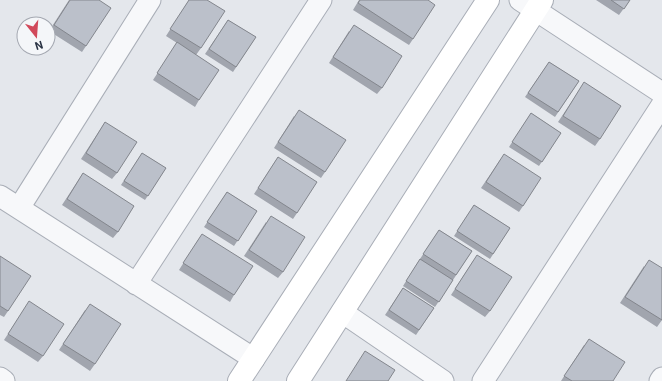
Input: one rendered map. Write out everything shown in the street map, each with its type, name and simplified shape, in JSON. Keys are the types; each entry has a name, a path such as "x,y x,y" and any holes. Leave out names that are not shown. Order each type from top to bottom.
{"street":[{"path":"18,208 150,0"},
{"path":"136,284 321,0"},
{"path":"239,381 488,0"},
{"path":"298,381 533,3 662,93"},
{"path":"483,381 662,105"},
{"path":"0,196 254,359"},
{"path":"342,312 443,381"},
{"path":"0,378 4,381"}],"building":[{"path":"70,0 99,0 111,8 86,46 56,26 56,22"},
{"path":"189,0 207,0 225,11 201,48 170,29"},
{"path":"360,0 428,0 435,5 413,39 358,3"},
{"path":"611,0 630,0 624,9"},
{"path":"228,20 256,37 236,67 209,49"},
{"path":"354,25 402,56 382,88 333,57"},
{"path":"177,42 219,70 199,100 157,73"},
{"path":"549,62 579,81 558,112 528,93"},
{"path":"584,82 621,106 600,139 563,116"},
{"path":"299,110 346,140 325,172 278,142"},
{"path":"531,113 561,133 542,162 512,142"},
{"path":"105,122 137,142 117,173 86,153"},
{"path":"142,153 166,168 148,196 124,181"},
{"path":"504,154 541,178 523,206 486,182"},
{"path":"278,157 317,182 297,213 258,188"},
{"path":"83,173 134,206 118,232 67,199"},
{"path":"227,192 257,211 238,241 207,222"},
{"path":"474,205 510,228 493,254 457,231"},
{"path":"271,216 305,237 283,272 249,250"},
{"path":"439,230 472,251 456,275 423,254"},
{"path":"202,234 253,266 234,295 183,263"},
{"path":"477,255 512,277 490,311 455,289"},
{"path":"0,256 31,276 8,311 0,306"},
{"path":"420,259 453,280 439,302 406,281"},
{"path":"649,260 662,268 662,320 625,297"},
{"path":"403,288 434,308 419,330 389,310"},
{"path":"29,301 64,324 43,356 8,334"},
{"path":"90,304 121,324 95,364 63,344"},
{"path":"589,339 625,362 613,381 572,381 564,376"},
{"path":"365,351 395,370 388,381 346,381"}]}
